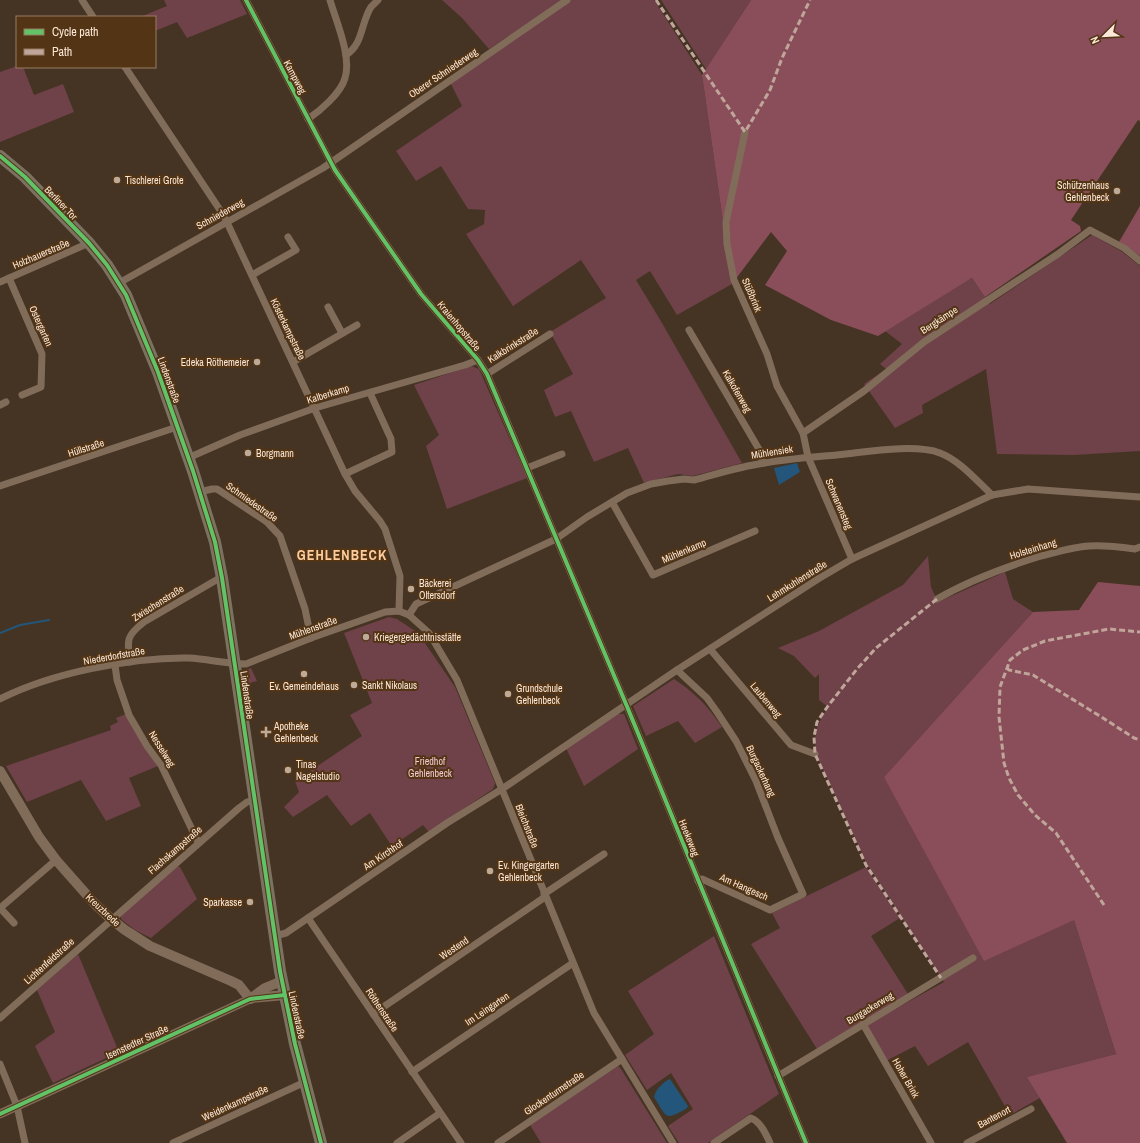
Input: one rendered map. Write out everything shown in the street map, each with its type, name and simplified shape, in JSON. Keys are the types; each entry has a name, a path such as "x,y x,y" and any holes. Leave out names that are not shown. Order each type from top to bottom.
{"main road":[{"name":"Berliner Tor","path":"2,161 46,198 89,243 107,265"},
{"name":"Lindenstraße","path":"107,265 119,283 134,312 147,344 200,492 215,542 222,578 282,981 305,1082 321,1143"},
{"name":"Kreuzbrede","path":"0,771 39,837 56,860 94,903 111,919 150,946 231,981 239,986 250,999"},
{"name":"Isenstedter Straße","path":"250,999 265,988 282,981"},
{"name":"Isenstedter Straße","path":"250,999 285,995"}],"street":[{"path":"82,0 92,16"},
{"name":"Kampweg","path":"246,0 330,162"},
{"path":"308,119 318,112 342,85 347,70 346,55 330,0"},
{"path":"346,55 352,52 356,46 371,8 378,0"},
{"name":"Oberer Schniederweg","path":"330,162 567,0"},
{"name":"Kösterkampstraße","path":"126,68 227,223 345,474 354,491 385,529 400,576 398,611"},
{"name":"Stüßbrink","path":"745,132 726,222 727,244 734,280 767,354 777,386 803,432 808,457"},
{"name":"Schniederweg","path":"119,283 323,168 330,162"},
{"name":"Kraienhopstraße","path":"330,162 413,283 478,360 487,374 556,539"},
{"name":"Bergkämpe","path":"803,432 864,391 924,342 1058,254 1090,230 1124,248 1140,261"},
{"path":"252,275 296,250 288,237"},
{"name":"Holzhauerstraße","path":"0,282 89,243"},
{"name":"Ostergarten","path":"9,278 42,354 41,387 22,395"},
{"path":"328,308 342,333"},
{"path":"293,362 358,325"},
{"name":"Kalkofenweg","path":"689,330 760,451 763,463"},
{"name":"Kalkbrinkstraße","path":"487,374 550,334"},
{"name":"Kalberkamp","path":"188,458 240,435 315,408 478,360"},
{"path":"345,474 392,452 391,439 370,392"},
{"name":"Hüllstraße","path":"0,486 177,427"},
{"name":"Mühlensiek","path":"556,539 587,517 627,493 651,484 684,479 694,480 763,463 887,449 925,450 940,453 951,458 992,495"},
{"path":"527,468 562,454"},
{"name":"Schwanensteg","path":"808,457 852,560"},
{"name":"Schmiedestraße","path":"200,492 217,489 267,522 276,531 282,541 305,609 311,638"},
{"name":"Lehmkuhlenstraße","path":"502,789 677,670 818,579 852,560 992,495 1028,489 1140,497"},
{"name":"Mühlenkamp","path":"612,502 653,575 755,531"},
{"path":"409,615 416,604 556,539"},
{"name":"Heekeweg","path":"556,539 626,704 806,1143"},
{"name":"Holsteinhang","path":"937,599 979,578 1026,561 1057,552 1099,545 1135,549 1140,547"},
{"name":"Zwischenstraße","path":"130,662 128,642 130,635 135,629 144,622 222,578"},
{"name":"Bleichstraße","path":"398,611 409,615 429,633 457,680 594,1013 673,1143"},
{"name":"Mühlenstraße","path":"235,664 246,664 311,638 385,612 398,611"},
{"name":"Laubenweg","path":"710,649 791,745 815,754"},
{"name":"Niederdorfstraße","path":"0,699 41,683 81,672 130,662 190,658 222,661 235,664"},
{"name":"Nesselweg","path":"115,665 117,680 129,715 147,746 161,765 198,842"},
{"name":"Burgackerhang","path":"677,670 707,698 736,741 756,781 778,838 803,894"},
{"name":"Am Kirchhof","path":"275,936 286,933 447,823 502,789"},
{"name":"Flachskampstraße","path":"111,919 238,808 247,802 254,800"},
{"name":"Westend","path":"373,1014 604,854"},
{"path":"14,923 0,908 56,860"},
{"name":"Am Hangesch","path":"698,881 702,879 770,910 803,894"},
{"name":"Röthenstraße","path":"308,918 460,1143"},
{"name":"Lichtenfeldstraße","path":"0,1018 111,919"},
{"name":"Burgackerweg","path":"778,1076 973,958"},
{"name":"Im Leingarten","path":"412,1072 573,963"},
{"name":"Isenstedter Straße","path":"0,1114 250,999"},
{"name":"Hoher Brink","path":"863,1024 931,1143"},
{"name":"Glockenturmstraße","path":"498,1143 622,1059"},
{"path":"0,1064 17,1106 25,1143"},
{"name":"Weidenkampstraße","path":"173,1143 305,1082"},
{"name":"Bantenort","path":"968,1143 1030,1109"},
{"path":"397,1143 440,1113"},
{"path":"714,1143 751,1118 755,1119 770,1143"}],"green space":[{"path":"164,0 240,0 247,14 187,38 177,22 156,31 156,16 142,16 167,6"},
{"path":"442,0 562,0 489,49 462,18"},
{"path":"571,0 654,0 702,75 732,284 677,315 650,271 636,280 742,463 693,476 678,474 644,483 628,448 594,462 571,411 555,417 544,390 573,374 550,332 606,298 581,260 513,306 466,234 484,224 485,210 468,209 441,166 416,181 396,151 462,106 450,82"},
{"path":"661,0 751,0 706,69"},
{"path":"16,66 16,68 23,68 34,95 63,84 74,112 0,142 0,72"},
{"path":"1092,235 1121,251 1140,266 1140,451 1074,455 997,454 986,369 922,405 923,413 895,428 864,384 886,369 880,364 902,344 885,331 972,278 990,304"},
{"path":"471,366 479,369 527,478 447,509 426,446 439,435 414,385"},
{"path":"928,556 931,587 938,602 1005,572 1013,599 1033,612 884,777 1074,920 1116,1054 1028,1077 1040,1098 1010,1115 968,1042 928,1066 915,1046 886,1061 866,1025 944,982 867,864 816,754 815,740 817,729 828,707 819,700 819,674 815,678 794,656 778,648 819,631 903,585"},
{"name":"Friedhof Gehlenbeck","path":"389,617 397,619 418,633 455,687 495,783 493,789 429,832 423,825 398,842 402,850 397,854 370,813 351,826 327,795 293,817 284,807 299,792 295,781 362,736 350,715 372,703 344,633"},
{"path":"251,668 257,681 246,684 244,682 243,671"},
{"path":"674,679 701,700 722,727 695,743 678,721 646,736 633,706"},
{"path":"126,714 158,766 129,778 141,806 106,821 81,780 27,802 6,766 111,730 110,726 118,722 116,718"},
{"path":"618,714 624,714 638,749 584,786 566,748"},
{"path":"176,866 180,867 197,899 151,938 135,930 122,920 120,916"},
{"path":"866,867 900,918 871,936 908,994 817,1049 751,944 780,928 772,913"},
{"path":"714,936 779,1094 708,1143 679,1143 668,1126 693,1109 671,1073 647,1090 625,1055 654,1034 628,991"},
{"path":"78,954 119,1052 53,1083 35,1046 55,1032 37,990"},
{"path":"618,1066 667,1143 541,1143 530,1125"}],"shaded area":[{"path":"751,0 1140,0 1140,121 1138,120 1071,220 1080,226 1081,231 985,297 972,278 878,336 831,320 765,285 787,251 771,232 732,284 702,75"},
{"path":"1140,206 1140,256 1119,242"},
{"path":"1098,582 1140,586 1140,1143 1067,1143 1027,1077 1116,1054 1074,920 984,961 884,777 1033,612 1079,610"}],"water":[{"path":"797,463 800,472 779,485 774,468"},
{"path":"670,1079 688,1106 680,1112 670,1116 664,1113 654,1097 660,1086"}],"waterway":[{"path":"0,633 20,625 49,620"}],"marked path":[{"path":"656,0 745,132 770,90 782,58 810,0"},
{"path":"937,599 876,648 857,669 817,722 814,737 815,754 866,865 941,978"},
{"path":"1104,905 1056,833 1035,815 1018,795 1009,778 1004,763 999,717 1000,687 1010,660 1023,650 1045,641 1109,629 1140,632"},
{"path":"1007,668 1009,670 1033,675 1134,738 1140,740"}],"cycle path":[{"path":"246,0 335,170 421,294 478,360 487,374 626,704 806,1143"},
{"path":"0,156 25,177 89,243 107,265 126,295 158,372 193,471 215,542 222,578 280,971 295,1044 321,1143"},
{"path":"0,1114 250,999 285,995"}],"place":[{"name":"Tischlerei Grote","path":"117,180"},
{"name":"Schützenhaus Gehlenbeck","path":"1117,191"},
{"name":"Edeka Röthemeier","path":"257,362"},
{"name":"Borgmann","path":"248,453"},
{"name":"Bäckerei Oltersdorf","path":"411,589"},
{"name":"Kriegergedächtnisstätte","path":"366,637"},
{"name":"Ev. Gemeindehaus","path":"304,674"},
{"name":"Sankt Nikolaus","path":"354,685"},
{"name":"Grundschule Gehlenbeck","path":"508,694"},
{"name":"Apotheke Gehlenbeck","path":"266,732"},
{"name":"Tinas Nagelstudio","path":"288,770"},
{"name":"Ev. Kingergarten Gehlenbeck","path":"490,871"},
{"name":"Sparkasse","path":"250,902"}],"district":[{"name":"GEHLENBECK","path":"342,555"}]}
